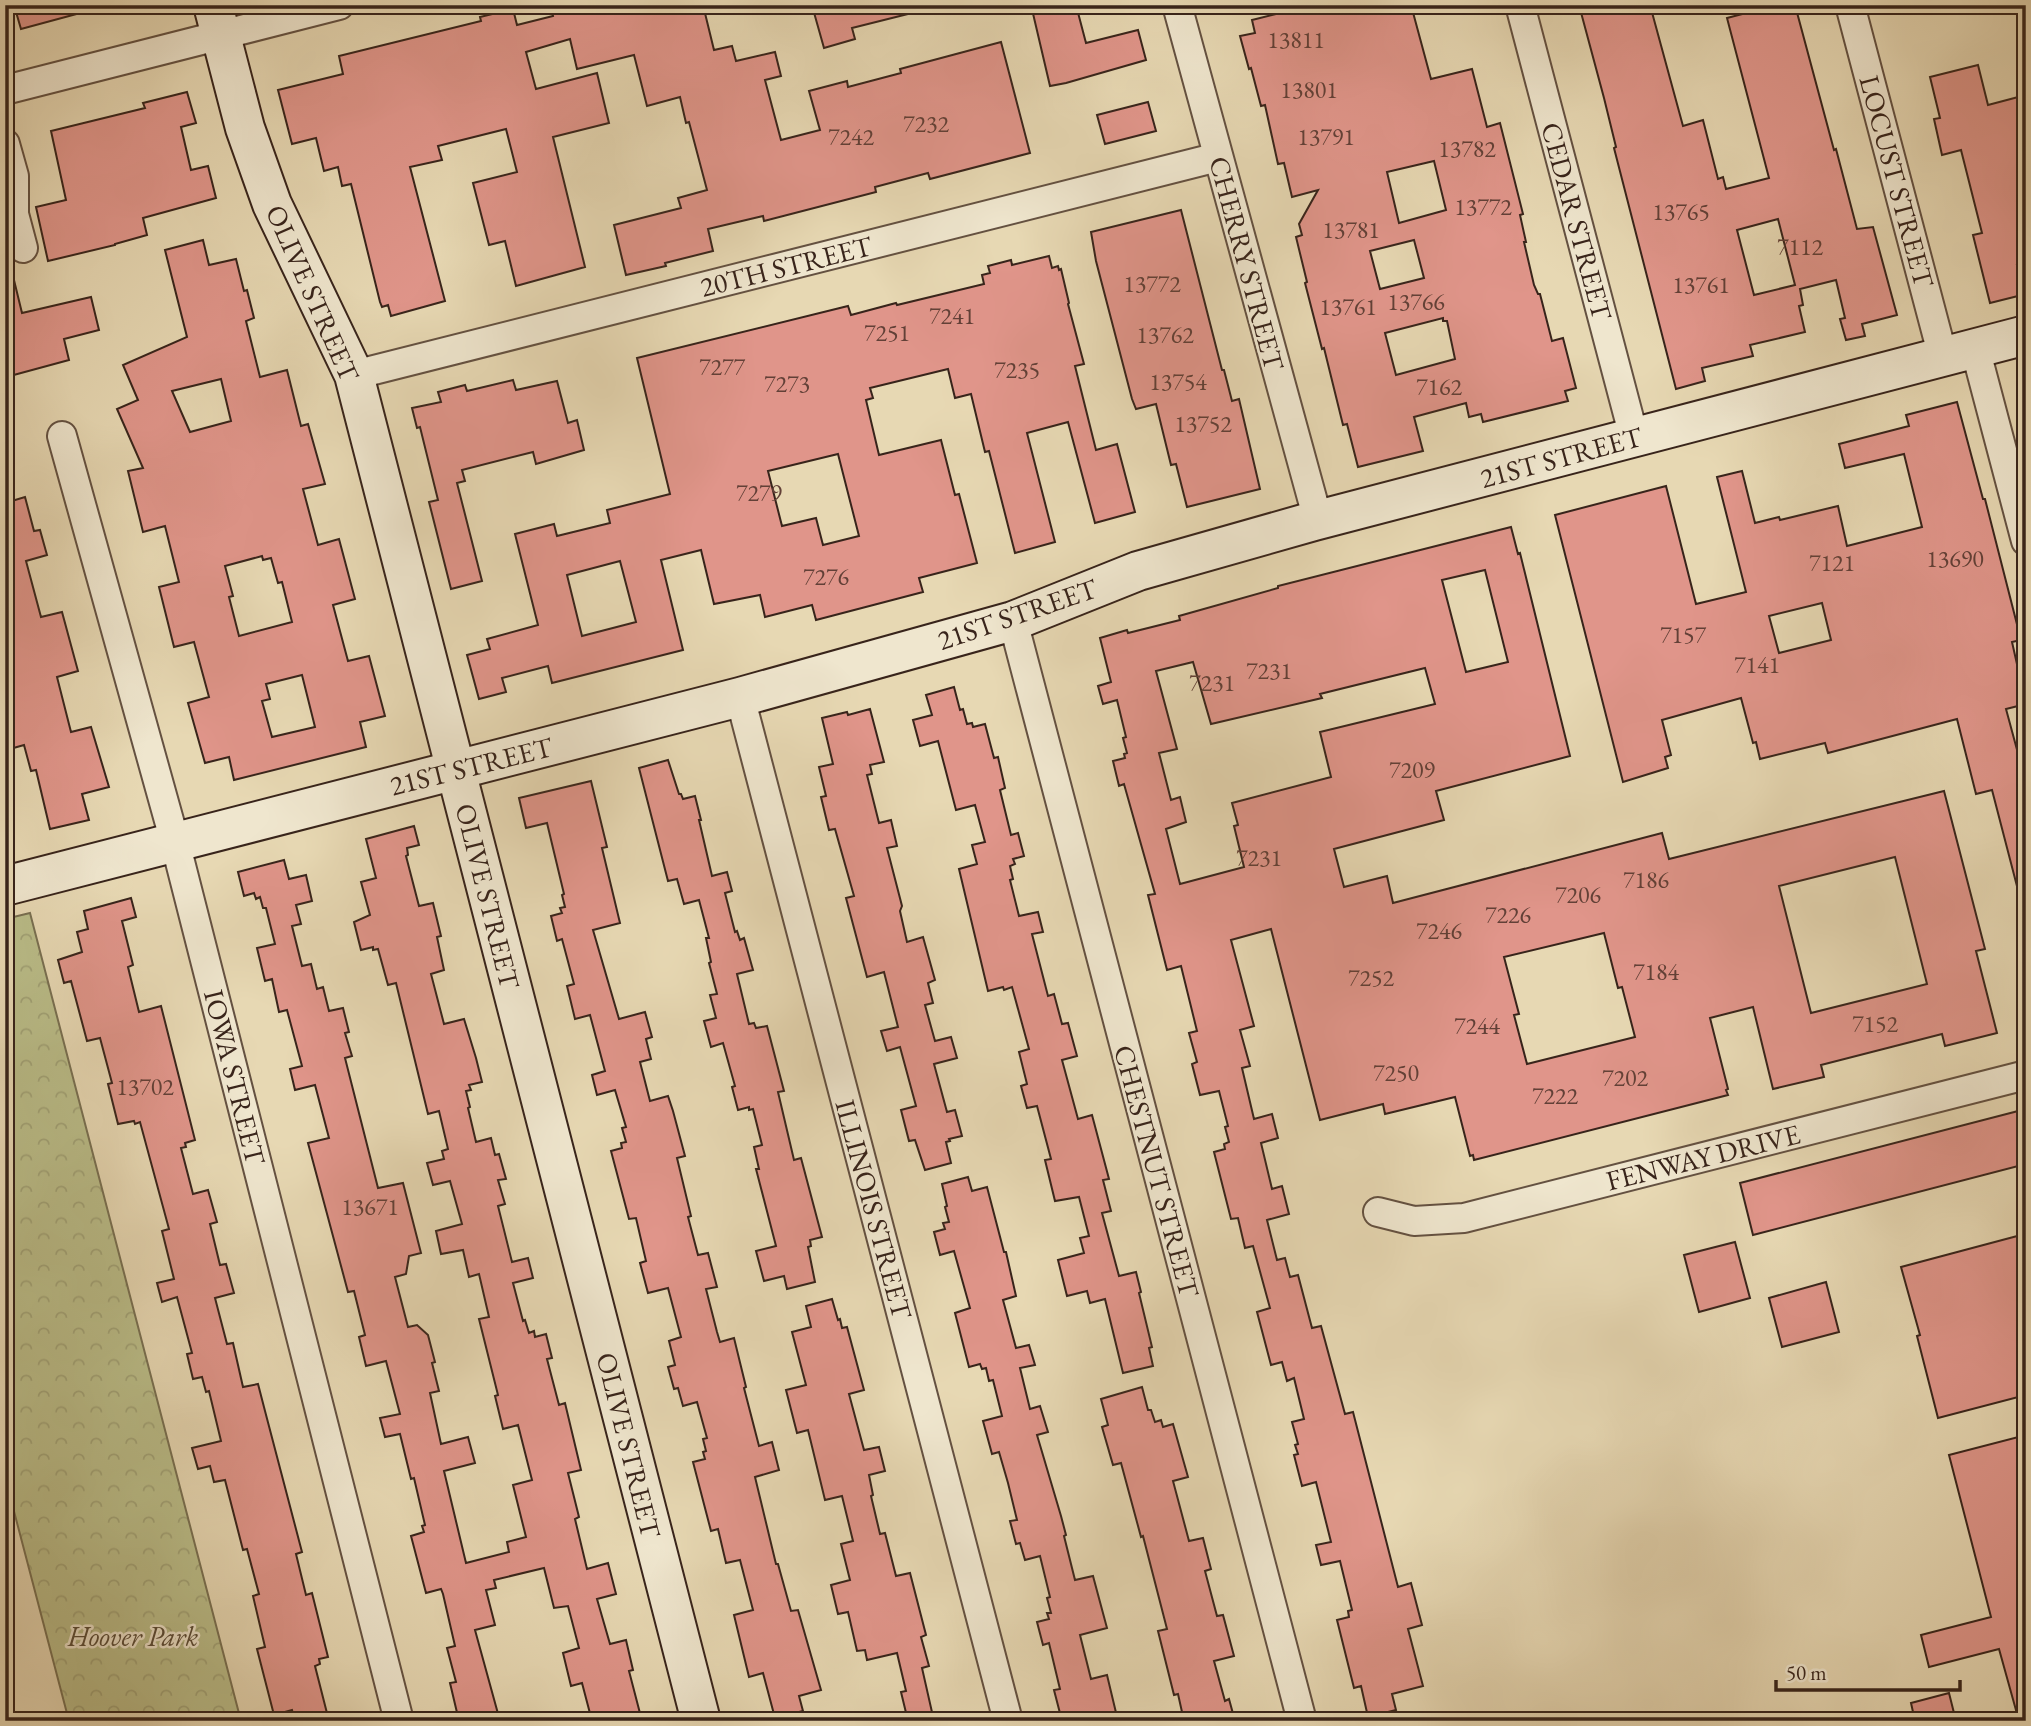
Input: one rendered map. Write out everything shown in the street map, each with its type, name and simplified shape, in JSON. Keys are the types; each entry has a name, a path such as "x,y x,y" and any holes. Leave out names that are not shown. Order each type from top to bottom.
{"street":[{"path":"5,90 217,20 339,5"},
{"name":"CHERRY STREET","path":"1177,5 1318,520"},
{"name":"CEDAR STREET","path":"1520,5 1634,437"},
{"name":"LOCUST STREET","path":"1850,5 1959,353 2026,541"},
{"name":"OLIVE STREET","path":"217,20 245,128 272,204 354,375 701,1721"},
{"path":"5,144 14,176 14,214 23,248"},
{"name":"20TH STREET","path":"354,375 1218,157"},
{"name":"21ST STREET","path":"5,886 740,697 1013,621 1138,571 1318,520 2026,335"},
{"name":"IOWA STREET","path":"62,436 175,842 399,1721"},
{"name":"CHESTNUT STREET","path":"1013,621 1302,1721"},
{"name":"ILLINOIS STREET","path":"740,697 1007,1721"},
{"name":"FENWAY DRIVE","path":"1378,1213 1414,1221 1464,1218 2026,1075"}],"green space":[{"name":"Hoover Park","path":"30,913 241,1721 69,1721 5,1477 5,919"}],"building":[{"path":"14,5 83,5 84,12 21,29"},
{"path":"574,5 703,5 714,50 732,46 736,61 775,52 781,76 765,80 781,140 820,130 809,91 847,81 848,87 901,73 900,69 1001,42 1030,153 930,179 928,173 875,187 876,192 764,221 763,216 708,229 713,251 626,275 614,225 681,208 678,198 707,190 680,97 647,106 634,55 577,69 570,39 526,52 536,89 597,73 609,123 553,137 585,267 516,286 505,241 489,245 473,183 517,172 506,129 438,146 442,160 410,167 445,301 391,316 388,305 382,307 380,302 351,184 342,186 338,167 324,171 316,138 292,144 278,90 343,74 339,56 481,21 480,17 513,9 517,25 553,16 552,11"},
{"path":"826,5 915,5 916,12 852,28 855,39 824,48 813,9"},
{"path":"1031,5 1076,5 1086,43 1138,30 1146,60 1050,86"},
{"path":"1313,5 1411,5 1431,79 1472,69 1487,127 1500,123 1523,214 1520,215 1524,242 1534,285 1540,294 1552,341 1563,338 1576,388 1565,391 1568,401 1483,422 1481,414 1469,417 1466,403 1414,417 1423,451 1358,467 1347,424 1343,425 1324,348 1322,349 1296,237 1302,235 1299,224 1318,190 1292,197 1284,163 1278,164 1265,105 1261,106 1240,36 1255,33 1252,20","holes":["1434,161 1446,210 1399,223 1387,172","1414,240 1424,278 1380,289 1370,251","1443,318 1443,321 1447,321 1455,359 1396,375 1385,333"]},
{"path":"1579,5 1650,5 1683,126 1703,120 1718,179 1723,177 1726,189 1769,178 1727,18 1777,5 1795,5 1857,229 1873,227 1897,315 1862,324 1865,336 1846,340 1840,319 1845,318 1836,280 1800,289 1803,305 1799,306 1805,332 1750,345 1753,356 1702,368 1705,381 1676,389 1614,148 1616,147","holes":["1778,219 1795,285 1754,295 1737,230"]},
{"path":"1978,65 1988,105 2022,96 2026,111 2026,263 2017,265 2022,295 1990,303 1973,235 1982,233 1961,150 1942,155 1934,119 1940,118 1930,77"},
{"path":"187,92 196,123 181,127 191,170 208,166 216,198 143,218 147,235 48,261 36,207 66,200 51,131 145,108 143,103"},
{"path":"1148,102 1156,131 1105,144 1097,115"},
{"path":"1181,210 1222,370 1232,401 1239,399 1260,489 1187,507 1176,464 1171,465 1156,404 1136,409 1132,399 1091,232"},
{"path":"203,240 209,265 236,259 254,318 246,321 260,377 287,370 301,426 308,424 325,484 303,489 318,545 339,539 355,599 333,605 348,661 369,656 385,716 360,722 366,747 234,780 229,757 205,763 188,703 209,697 194,642 174,647 159,587 179,582 165,526 143,532 128,471 143,468 117,409 138,400 123,365 187,337 165,250","holes":["221,379 231,421 190,432 172,391","262,556 263,560 271,558 278,583 282,582 292,622 239,636 229,597 233,596 225,566","302,675 315,727 272,737 262,701 270,699 266,684"]},
{"path":"1049,256 1052,268 1058,266 1059,270 1061,269 1084,364 1075,366 1096,450 1117,444 1135,512 1095,523 1068,422 1027,433 1055,542 1015,553 989,451 985,452 971,394 955,398 948,369 870,388 873,398 866,400 879,455 941,440 955,495 959,494 977,563 919,578 923,592 816,620 812,605 765,617 760,595 714,604 701,550 661,560 683,650 552,683 548,666 502,678 506,692 479,699 467,655 490,649 487,639 538,625 515,534 554,524 557,536 610,523 607,510 670,494 637,358 848,306 851,315 984,284 982,275 990,273 988,266 1011,260 1012,265","holes":["838,454 859,536 823,545 816,518 782,526 768,471","620,561 636,622 582,636 567,575"]},
{"path":"13,276 22,313 91,297 99,330 64,339 69,360 10,376 5,358 5,277"},
{"path":"513,380 516,390 557,381 568,423 577,420 584,450 536,464 533,452 462,470 465,481 457,483 482,581 451,589 429,502 438,500 420,427 417,428 412,408 441,402 438,392 465,385 467,391"},
{"path":"1957,402 2021,640 2012,642 2026,704 2006,709 2026,783 2026,893 2019,894 1992,790 1976,794 1957,719 1828,753 1825,743 1760,759 1741,698 1662,720 1671,755 1665,757 1668,768 1623,782 1555,515 1666,486 1696,604 1746,592 1717,477 1742,471 1755,523 1838,506 1847,546 1922,527 1904,454 1845,468 1839,444 1909,426 1906,415","holes":["1822,603 1831,640 1779,653 1769,616"]},
{"path":"25,497 34,531 40,530 47,555 26,561 41,617 62,612 78,671 57,677 71,732 91,727 109,787 82,794 89,820 50,829 36,770 31,771 24,745 10,749 5,728 5,503"},
{"path":"1511,527 1518,554 1520,553 1570,756 1436,791 1444,820 1334,849 1344,887 1387,876 1393,903 1662,833 1669,859 1944,791 1985,949 1976,951 1997,1033 1945,1046 1942,1034 1821,1065 1824,1077 1773,1089 1753,1007 1710,1018 1728,1095 1474,1160 1473,1155 1470,1156 1455,1097 1385,1114 1383,1104 1320,1120 1271,929 1231,940 1254,1026 1240,1030 1250,1066 1242,1068 1254,1119 1272,1114 1278,1138 1261,1143 1272,1189 1282,1186 1289,1214 1267,1220 1277,1260 1285,1258 1290,1277 1298,1275 1312,1328 1321,1326 1345,1414 1353,1412 1398,1587 1411,1583 1422,1625 1408,1629 1423,1686 1392,1694 1396,1710 1368,1717 1361,1686 1354,1688 1337,1620 1349,1617 1348,1611 1352,1610 1340,1561 1321,1565 1316,1545 1331,1542 1316,1482 1302,1486 1294,1455 1298,1454 1295,1445 1298,1444 1292,1422 1304,1419 1294,1378 1287,1381 1282,1362 1271,1365 1257,1312 1270,1308 1253,1246 1245,1248 1238,1218 1231,1219 1214,1152 1225,1149 1224,1144 1229,1142 1219,1091 1200,1095 1192,1064 1197,1062 1189,1033 1197,1031 1181,966 1167,970 1148,895 1155,894 1124,784 1119,786 1113,761 1125,758 1124,754 1127,753 1117,700 1103,704 1098,686 1111,682 1100,638 1180,620 1179,616 1278,586","holes":["1485,570 1508,662 1466,672 1442,580","1193,662 1211,724 1322,698 1320,694 1425,668 1435,704 1320,732 1331,777 1232,803 1238,825 1234,826 1244,867 1180,884 1166,829 1186,822 1180,797 1171,800 1159,753 1177,749 1156,671","1895,857 1927,984 1811,1013 1779,886","1604,933 1618,988 1622,987 1635,1037 1527,1064 1514,1015 1519,1014 1504,957"]},
{"path":"954,687 967,724 972,723 973,727 985,724 994,758 998,757 1005,788 1000,790 1011,835 1018,833 1024,856 1013,859 1015,864 1010,866 1013,879 1010,880 1019,916 1038,912 1043,932 1032,934 1048,996 1054,994 1062,1024 1068,1023 1077,1056 1062,1060 1078,1119 1092,1115 1109,1179 1103,1180 1111,1211 1102,1213 1119,1276 1136,1272 1152,1347 1149,1348 1153,1366 1123,1373 1105,1299 1090,1303 1087,1291 1067,1296 1058,1260 1084,1253 1080,1238 1089,1236 1079,1197 1055,1201 1045,1160 1051,1159 1037,1106 1027,1108 1021,1086 1027,1084 1019,1052 1029,1049 1012,987 988,991 959,869 977,864 972,845 985,842 975,805 956,810 938,741 920,746 913,720 932,715 926,695"},
{"path":"870,709 884,762 870,765 872,774 867,775 879,823 891,820 897,846 887,848 902,906 900,911 907,942 923,937 935,980 928,983 933,1003 925,1005 935,1041 951,1037 957,1058 934,1064 947,1112 955,1110 962,1136 946,1142 951,1163 925,1170 915,1140 909,1141 901,1110 916,1106 900,1047 887,1051 881,1031 898,1027 884,972 867,977 846,898 854,896 835,829 829,830 821,797 826,796 819,767 833,764 822,718"},
{"path":"668,760 679,794 683,799 695,796 712,876 727,872 732,891 725,893 735,932 737,931 740,940 744,938 753,970 737,974 749,1024 754,1023 756,1028 767,1026 784,1091 778,1092 794,1160 801,1158 822,1237 810,1240 811,1246 808,1247 815,1282 787,1289 784,1276 764,1281 756,1251 776,1246 756,1169 759,1169 754,1147 762,1145 753,1109 749,1110 749,1107 738,1110 732,1087 735,1086 723,1043 711,1047 704,1021 716,1018 710,995 717,994 709,963 711,962 706,938 709,938 699,900 684,904 677,879 668,881 639,768"},
{"path":"591,781 607,847 602,848 620,923 593,930 619,1019 645,1012 652,1037 646,1039 651,1059 640,1062 650,1101 668,1096 673,1111 685,1156 677,1158 691,1216 688,1217 698,1255 708,1253 717,1287 706,1289 717,1332 720,1342 734,1338 759,1446 772,1442 779,1470 755,1477 776,1564 791,1611 798,1610 821,1690 799,1696 803,1711 775,1718 763,1673 749,1677 734,1615 753,1610 740,1560 726,1563 718,1529 711,1531 693,1462 705,1459 703,1439 707,1438 697,1402 683,1406 678,1388 674,1389 668,1367 675,1365 669,1341 681,1337 668,1288 648,1293 640,1263 646,1261 636,1218 629,1219 611,1151 622,1148 621,1143 626,1142 622,1128 626,1127 615,1090 597,1095 592,1075 605,1071 590,1015 575,1019 567,986 574,984 562,939 557,941 551,916 562,913 560,908 565,907 547,823 526,828 519,798"},
{"path":"414,826 419,845 407,848 406,856 419,906 433,903 441,936 437,937 444,970 431,974 444,1024 464,1019 476,1058 482,1082 469,1085 471,1090 466,1091 476,1142 491,1138 495,1155 499,1154 506,1179 498,1180 505,1204 498,1206 512,1262 528,1258 533,1278 513,1283 529,1333 534,1331 535,1337 546,1334 552,1358 547,1359 559,1405 565,1403 581,1470 568,1473 579,1517 575,1519 587,1569 608,1563 616,1594 597,1599 610,1644 626,1640 633,1670 629,1671 642,1721 592,1721 582,1683 571,1686 563,1653 579,1648 568,1606 554,1608 544,1568 494,1580 496,1588 486,1590 495,1625 475,1630 500,1721 459,1721 450,1683 456,1682 447,1648 455,1646 443,1594 441,1589 426,1593 411,1536 424,1532 422,1526 425,1525 414,1478 411,1479 400,1434 385,1437 380,1418 400,1414 386,1361 366,1366 359,1337 365,1335 354,1291 348,1292 308,1143 329,1138 315,1085 295,1090 290,1069 302,1066 287,1010 279,1012 272,979 265,981 257,948 275,944 266,908 263,908 260,897 256,899 254,893 244,896 238,872 284,860 289,879 306,875 312,901 296,905 301,924 292,926 302,966 311,964 317,989 323,987 329,1011 343,1008 349,1032 345,1033 352,1056 345,1058 378,1188 403,1183 421,1253 409,1256 406,1274 395,1277 408,1327 417,1325 428,1335 439,1391 430,1393 441,1444 468,1437 475,1463 444,1471 466,1563 509,1552 507,1542 526,1537 513,1485 532,1480 518,1425 503,1429 495,1396 498,1395 479,1319 489,1317 479,1274 469,1277 463,1250 441,1254 436,1231 462,1224 450,1181 433,1185 427,1163 444,1159 442,1151 448,1149 439,1111 428,1114 396,983 388,985 378,949 373,950 373,947 361,950 354,922 370,915 361,882 376,878 366,839"},
{"path":"131,898 136,917 122,921 133,965 128,967 139,1012 161,1006 195,1140 185,1143 186,1147 181,1148 193,1194 208,1190 217,1222 210,1224 220,1265 226,1264 234,1293 215,1298 227,1344 233,1343 243,1387 258,1384 302,1552 296,1554 306,1595 312,1593 328,1657 319,1659 320,1664 315,1666 329,1721 295,1721 292,1710 274,1715 257,1649 265,1647 253,1596 259,1594 247,1549 243,1550 225,1480 214,1482 210,1466 198,1469 192,1448 221,1441 209,1391 206,1392 202,1377 193,1379 187,1354 192,1353 177,1297 162,1302 157,1283 174,1279 162,1231 169,1229 140,1122 118,1124 108,1084 112,1083 100,1038 87,1041 71,981 64,983 58,960 82,952 77,932 88,929 84,911"},
{"path":"2022,1110 2026,1123 2026,1164 1753,1235 1740,1183"},
{"path":"968,1177 972,1191 987,1187 1006,1252 1016,1296 1003,1300 1016,1348 1029,1345 1035,1365 1020,1368 1030,1409 1040,1406 1048,1432 1037,1435 1066,1535 1064,1536 1075,1580 1093,1576 1107,1628 1080,1635 1091,1679 1107,1675 1118,1721 1062,1721 1054,1690 1060,1689 1049,1643 1043,1645 1037,1622 1049,1619 1047,1613 1051,1613 1040,1556 1025,1560 1020,1543 1016,1544 1010,1521 1017,1520 1008,1483 999,1452 992,1454 983,1421 1002,1416 993,1380 989,1381 986,1368 982,1369 980,1364 969,1367 955,1313 970,1308 954,1251 940,1255 934,1232 945,1229 943,1223 949,1222 942,1184"},
{"path":"2021,1235 2026,1253 2026,1395 1938,1418 1917,1336 1920,1335 1901,1267"},
{"path":"1735,1242 1750,1298 1699,1312 1684,1255"},
{"path":"1826,1282 1839,1332 1782,1347 1769,1298"},
{"path":"832,1299 842,1328 847,1327 864,1390 849,1394 864,1450 879,1447 885,1471 869,1475 880,1534 885,1533 896,1576 910,1573 926,1635 921,1637 929,1666 922,1668 934,1721 908,1721 901,1692 906,1691 897,1653 867,1660 865,1650 857,1651 848,1612 838,1614 831,1585 850,1580 841,1544 853,1541 842,1496 825,1500 808,1430 797,1433 786,1390 806,1385 792,1332 811,1327 806,1306"},
{"path":"1142,1387 1148,1410 1151,1410 1155,1422 1161,1420 1163,1427 1173,1424 1188,1477 1173,1481 1189,1541 1203,1538 1211,1569 1205,1571 1217,1616 1223,1615 1234,1656 1214,1661 1225,1701 1229,1699 1235,1721 1174,1721 1173,1714 1182,1712 1178,1694 1174,1695 1158,1631 1167,1629 1121,1463 1113,1465 1102,1427 1108,1425 1101,1399"},
{"path":"2026,1435 2026,1720 2019,1721 1999,1649 1929,1667 1921,1635 1991,1617 1949,1455"},
{"path":"1949,1693 1956,1721 1915,1721 1911,1703"}]}
